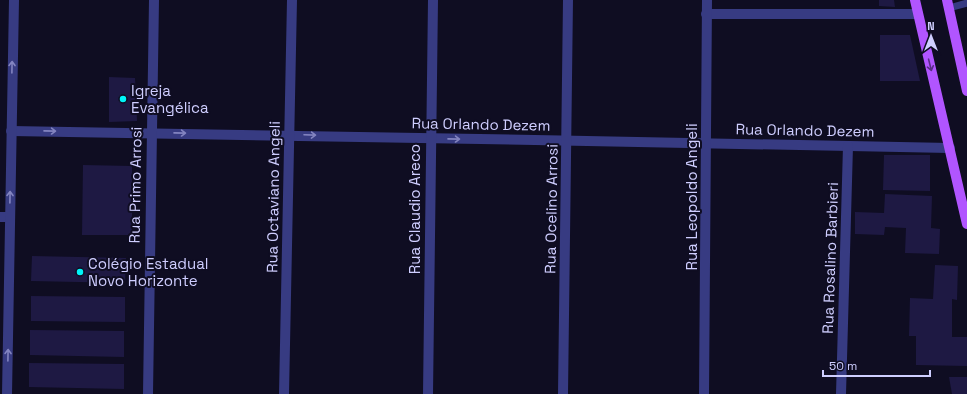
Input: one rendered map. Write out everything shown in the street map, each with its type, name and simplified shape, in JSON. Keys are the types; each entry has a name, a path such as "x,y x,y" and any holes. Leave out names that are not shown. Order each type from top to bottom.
{"main road":[{"path":"915,0 967,224"},
{"path":"948,4 967,91"}],"street":[{"path":"7,394 5,217 11,131 14,0"},
{"name":"Rua Primo Arrosi","path":"148,394 154,0"},
{"name":"Rua Octaviano Angeli","path":"284,394 292,0"},
{"name":"Rua Claudio Areco","path":"428,394 430,139 433,0"},
{"name":"Rua Ocelino Arrosi","path":"563,394 568,0"},
{"name":"Rua Leopoldo Angeli","path":"704,394 707,0"},
{"path":"706,14 918,14"},
{"name":"Rua Orlando Dezem","path":"11,131 289,134 430,139 950,148"},
{"name":"Rua Rosalino Barbieri","path":"841,394 848,146"}],"lane":[{"path":"948,4 967,3"}],"building":[{"path":"879,0 894,0 895,7 879,6"},
{"path":"880,35 910,35 920,81 880,81"},
{"name":"Igreja Evangélica","path":"109,77 135,78 137,121 109,122"},
{"path":"884,155 930,155 930,191 883,190"},
{"path":"83,165 132,166 132,235 82,235"},
{"path":"885,194 932,196 931,228 940,229 939,254 905,253 906,228 885,227 884,235 855,234 855,212 884,213"},
{"path":"32,256 126,258 125,283 31,281"},
{"path":"935,265 958,266 957,300 952,299 952,337 967,337 967,366 916,365 916,336 909,336 910,298 933,299"},
{"path":"31,296 125,297 125,322 31,321"},
{"path":"30,330 124,331 124,357 30,355"},
{"path":"29,363 124,364 124,389 29,387"},
{"path":"949,377 967,377 967,394 952,394"}],"place":[{"name":"Igreja Evangélica","path":"123,99"},
{"name":"Colégio Estadual Novo Horizonte","path":"80,272"}]}
